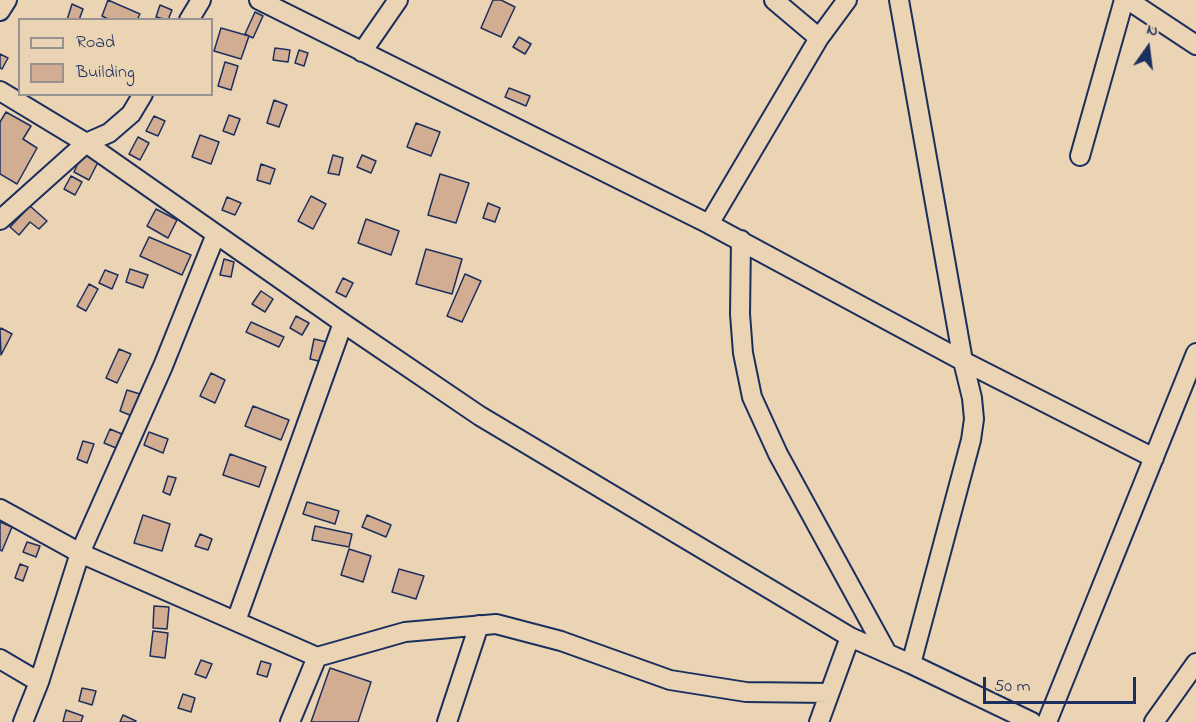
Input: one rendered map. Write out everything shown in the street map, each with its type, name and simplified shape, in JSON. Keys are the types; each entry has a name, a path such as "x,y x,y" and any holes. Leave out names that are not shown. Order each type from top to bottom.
{"street":[{"path":"0,11 7,0"},
{"path":"190,18 201,0"},
{"path":"259,0 741,240 963,361 1154,458"},
{"path":"362,52 398,0"},
{"path":"774,0 819,38"},
{"path":"709,224 819,38 847,0"},
{"path":"899,0 974,419 971,440 911,664"},
{"path":"1080,156 1126,0 1196,45"},
{"path":"0,91 86,142 343,323 480,416 850,637 1032,722"},
{"path":"0,220 86,142 109,133 131,114 141,96"},
{"path":"23,722 39,682 80,553 163,366 216,234"},
{"path":"741,240 742,344 752,397 778,454 887,653"},
{"path":"236,621 343,323"},
{"path":"1047,722 1196,352"},
{"path":"0,509 80,553 317,657 405,632 496,624 561,641 670,680 746,692 829,693"},
{"path":"447,722 479,625"},
{"path":"825,719 829,693 850,637"},
{"path":"290,722 317,657"},
{"path":"0,659 39,682"},
{"path":"1154,722 1196,663"}],"building":[{"path":"108,0 140,14 138,18 102,16"},
{"path":"493,0 501,0 515,7 501,37 481,28"},
{"path":"72,4 83,9 80,18 68,18"},
{"path":"160,5 172,10 169,18 156,17"},
{"path":"255,12 263,16 253,38 245,34"},
{"path":"221,28 249,36 241,59 214,51"},
{"path":"519,37 531,44 525,54 513,47"},
{"path":"275,48 290,50 288,62 273,60"},
{"path":"299,50 308,53 304,66 295,63"},
{"path":"0,54 8,58 2,69 0,68"},
{"path":"225,62 238,66 231,90 218,86"},
{"path":"509,88 530,96 526,106 505,97"},
{"path":"274,100 287,105 279,127 267,123"},
{"path":"6,112 31,126 23,139 37,148 17,184 0,174 0,122"},
{"path":"229,115 240,119 234,135 223,131"},
{"path":"154,116 165,121 158,136 146,131"},
{"path":"416,123 440,132 431,156 407,147"},
{"path":"200,135 219,142 211,164 192,157"},
{"path":"138,137 149,143 140,160 129,154"},
{"path":"83,152 99,160 89,180 74,172"},
{"path":"333,155 343,158 339,175 328,173"},
{"path":"362,155 376,161 371,173 357,167"},
{"path":"261,164 275,169 270,184 257,180"},
{"path":"440,174 469,183 456,223 428,215"},
{"path":"71,176 82,182 75,195 64,189"},
{"path":"311,196 326,204 313,229 298,221"},
{"path":"227,197 241,203 235,215 222,210"},
{"path":"488,203 500,208 495,222 483,218"},
{"path":"30,206 47,221 39,229 30,222 19,235 10,227"},
{"path":"156,209 177,220 168,238 147,226"},
{"path":"366,219 399,231 391,255 358,243"},
{"path":"149,237 191,255 182,275 140,256"},
{"path":"426,249 462,259 452,294 416,284"},
{"path":"224,259 234,262 231,277 220,275"},
{"path":"130,269 148,275 143,288 126,282"},
{"path":"105,270 118,275 112,289 99,283"},
{"path":"465,274 481,281 462,322 447,316"},
{"path":"343,278 353,283 346,297 336,292"},
{"path":"89,284 98,289 86,311 77,306"},
{"path":"261,291 273,299 265,312 252,304"},
{"path":"296,316 309,323 302,335 290,328"},
{"path":"251,322 284,337 279,347 246,332"},
{"path":"1,328 12,334 1,355 0,330"},
{"path":"314,339 327,342 323,362 310,359"},
{"path":"119,349 131,354 117,383 106,378"},
{"path":"211,373 225,380 215,403 200,396"},
{"path":"127,390 140,394 132,416 120,411"},
{"path":"253,406 289,420 281,440 245,426"},
{"path":"110,429 122,434 116,448 104,443"},
{"path":"149,432 168,439 163,453 144,445"},
{"path":"83,441 94,444 87,463 77,459"},
{"path":"230,454 266,467 259,487 223,475"},
{"path":"168,476 176,478 170,495 163,492"},
{"path":"307,502 339,511 335,524 303,514"},
{"path":"143,515 170,524 162,551 134,543"},
{"path":"367,515 391,525 386,537 362,527"},
{"path":"0,522 12,527 2,551 0,550"},
{"path":"315,526 352,534 349,547 312,540"},
{"path":"200,534 212,539 208,550 195,546"},
{"path":"27,542 40,546 36,557 23,552"},
{"path":"349,549 371,556 363,582 341,575"},
{"path":"20,564 28,567 23,581 15,578"},
{"path":"399,569 424,576 416,599 392,592"},
{"path":"154,606 169,607 167,629 153,628"},
{"path":"153,631 168,633 165,658 150,656"},
{"path":"201,660 212,664 206,678 195,674"},
{"path":"261,661 271,664 267,677 257,674"},
{"path":"330,668 371,682 358,722 311,722"},
{"path":"82,688 96,691 92,705 79,701"},
{"path":"183,694 195,698 191,712 178,708"},
{"path":"66,710 83,716 81,722 63,722"},
{"path":"123,715 136,721 120,722"}]}
